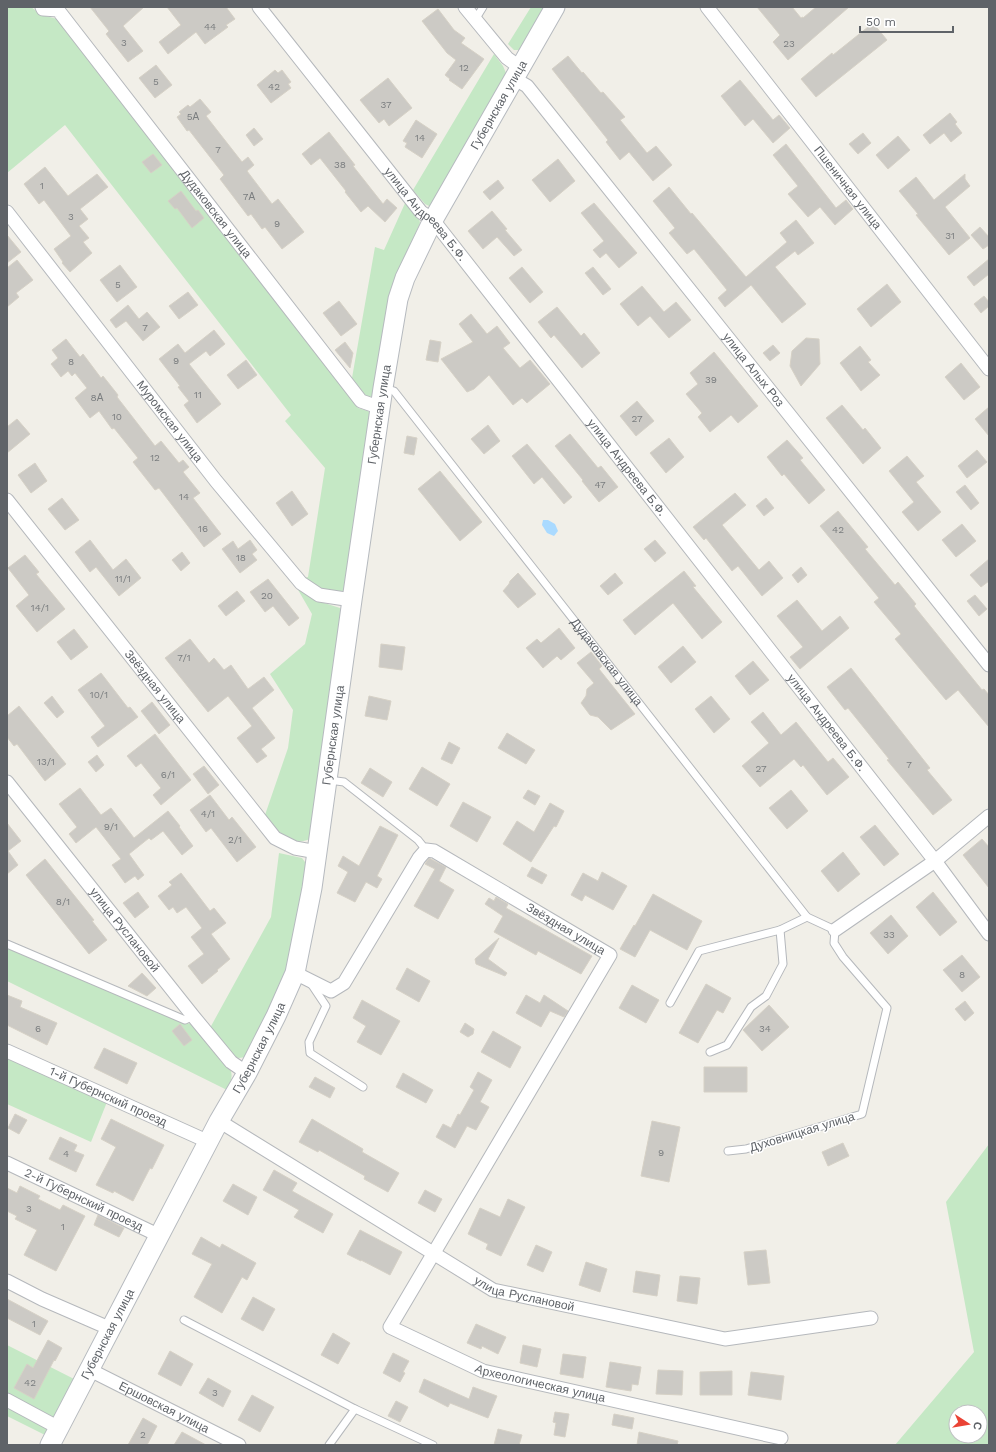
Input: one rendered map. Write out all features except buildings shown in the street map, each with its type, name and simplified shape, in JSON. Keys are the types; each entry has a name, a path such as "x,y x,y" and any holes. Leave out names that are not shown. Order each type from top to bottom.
{"street":[{"path":"42,7 43,9 59,9"},
{"name":"улица Андреева Б.Ф.","path":"259,7 420,212 433,220 935,861 989,934"},
{"name":"улица Алых Роз","path":"465,7 989,665"},
{"name":"Губернская улица","path":"50,1445 219,1121 247,1073 276,1016 302,977 326,780 383,388 398,299 405,278 433,220 555,7"},
{"name":"Пшеничная улица","path":"707,7 989,369"},
{"name":"Дудаковская улица","path":"59,9 360,401 381,408"},
{"name":"Муромская улица","path":"7,212 216,481 301,583 319,595 352,600"},
{"name":"Звёздная улица","path":"7,500 275,838 295,848 317,852"},
{"name":"улица Руслановой","path":"7,782 193,1016 231,1062 247,1073"},
{"path":"835,930 935,861 989,816"},
{"path":"302,977 331,991 344,983 419,858 426,850"},
{"name":"Звёздная улица","path":"426,850 434,850 610,955 434,1254"},
{"name":"1-й Губернский проезд","path":"7,1051 209,1142"},
{"name":"улица Руслановой","path":"219,1121 493,1290 725,1339 871,1318"},
{"name":"2-й Губернский проезд","path":"7,1163 160,1236"},
{"name":"Археологическая улица","path":"434,1254 390,1327 483,1371 781,1438"},
{"path":"7,1282 111,1329"},
{"name":"Ершовская улица","path":"90,1370 239,1445"},
{"path":"7,1400 59,1428"}],"lane":[{"path":"475,20 483,7"},
{"name":"Дудаковская улица","path":"383,388 394,391 807,917 835,930"},
{"path":"326,780 344,782 418,840 426,850"},
{"path":"670,1003 699,951 780,930 807,917"},
{"path":"710,1052 727,1045 751,1007 766,996 782,964 780,930"},
{"name":"Духовницкая улица","path":"728,1151 746,1149 862,1114 887,1008 843,957 834,943 835,930"},
{"path":"7,944 185,1020 193,1016"},
{"path":"302,977 326,1006 309,1042 310,1054 363,1087"},
{"path":"184,1320 354,1409 433,1445"},
{"path":"329,1445 354,1409"}],"green space":[{"path":"7,7 31,7 42,15 57,19 358,408 368,411 371,415 346,590 343,593 320,590 304,578 308,577 325,468 285,421 291,415 65,125 7,173"},
{"path":"531,7 545,7 520,50 514,50 508,44"},
{"path":"494,54 503,66 506,73 434,204 429,206 425,204 413,190"},
{"path":"406,201 419,218 420,223 397,276 374,394 370,397 366,396 352,378 375,247 384,250"},
{"path":"297,588 318,601 340,608 344,614 310,839 303,841 296,841 284,836 265,815 288,748 293,710 270,674 305,644 312,614"},
{"path":"279,853 302,858 308,866 287,970 246,1057 239,1058 232,1056 210,1028 271,917"},
{"path":"7,947 162,1014 193,1025 229,1066 232,1076 227,1090 7,981"},
{"path":"7,1057 107,1102 91,1142 7,1104"},
{"path":"989,1144 989,1445 895,1445 974,1352 946,1202"},
{"path":"7,1345 78,1381 49,1437 7,1416"}],"water":[{"path":"543,520 548,520 555,524 558,531 554,536 547,533 542,525"}]}
